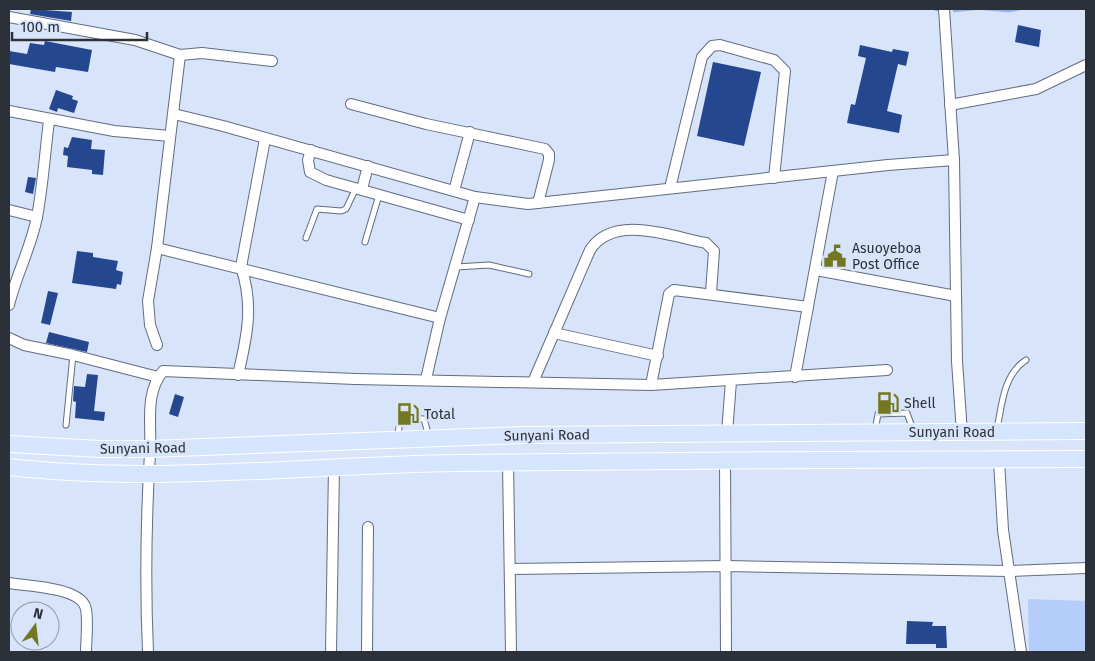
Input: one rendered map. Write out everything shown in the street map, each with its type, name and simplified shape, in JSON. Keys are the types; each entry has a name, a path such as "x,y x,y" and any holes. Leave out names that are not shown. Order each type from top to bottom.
{"main road":[{"name":"Sunyani Road","path":"9,444 100,449 150,449 428,437 1086,431"},
{"path":"9,467 48,471 149,474 508,463 1086,459"}],"street":[{"path":"944,9 954,160 956,296 962,432"},
{"path":"9,17 134,40 180,55 202,53 272,61"},
{"path":"670,188 702,57 712,46 720,45 774,60 786,71 774,178"},
{"path":"157,345 150,325 148,301 157,248 180,55"},
{"path":"950,105 1036,89 1086,65"},
{"path":"351,104 426,124 545,149 549,154 549,160 538,203"},
{"path":"9,111 49,121 114,131 170,136"},
{"path":"174,114 475,197 528,204 954,160"},
{"path":"9,305 14,282 27,254 37,217 49,121"},
{"path":"454,191 470,132"},
{"path":"238,375 247,335 250,305 248,286 241,268 265,139"},
{"path":"310,150 308,160 310,172 326,180 469,220"},
{"path":"359,189 368,166"},
{"path":"795,377 833,171"},
{"path":"426,379 440,318 475,197"},
{"path":"9,210 37,217"},
{"path":"533,382 590,250 600,238 617,231 635,230 706,243 714,251 711,293"},
{"path":"157,248 377,304 440,318"},
{"path":"816,270 956,296"},
{"path":"651,385 671,291 711,293 808,307"},
{"path":"554,333 658,356"},
{"path":"9,338 24,345 73,354 158,377"},
{"path":"148,652 145,566 150,449 149,418 152,394 158,377 163,371 238,375 651,385 887,370"},
{"path":"727,433 731,381"},
{"path":"998,460 1001,506 1021,652"},
{"path":"725,461 726,652"},
{"path":"508,463 511,652"},
{"path":"331,652 334,467"},
{"path":"367,652 368,527"},
{"path":"511,569 726,566 1009,571 1086,568"},
{"path":"9,583 58,590 74,594 81,600 86,612 86,652"}],"lane":[{"path":"306,238 314,212 317,209 341,211 346,209 359,189"},
{"path":"365,242 379,194"},
{"path":"456,267 489,265 529,274"},
{"path":"66,425 73,354"},
{"path":"996,432 1006,384 1018,365 1026,360"}],"shaded area":[{"path":"1028,599 1086,601 1086,652 1029,652"}],"building":[{"path":"31,9 72,12 71,21 30,14"},
{"path":"1018,25 1041,30 1039,47 1015,42"},
{"path":"45,41 92,50 88,72 56,67 55,72 9,64 9,51 27,54 30,43 44,45"},
{"path":"860,45 892,52 893,49 909,52 906,66 898,64 887,111 902,115 899,133 847,123 851,104 855,105 866,58 858,56"},
{"path":"713,62 761,72 744,146 697,136"},
{"path":"56,90 73,96 72,99 78,101 74,113 58,108 57,112 49,109"},
{"path":"72,137 92,140 91,149 105,150 103,175 92,174 92,170 67,167 68,156 63,155 64,147 68,148"},
{"path":"28,177 36,178 33,194 25,192"},
{"path":"77,251 93,253 93,257 118,261 116,270 123,272 121,285 117,284 116,289 72,283"},
{"path":"48,291 58,293 50,325 41,323"},
{"path":"49,332 89,342 87,352 46,343"},
{"path":"87,374 98,375 94,411 105,412 104,421 75,418 74,386 85,387"},
{"path":"175,394 184,397 178,417 169,414"},
{"path":"907,621 933,622 932,626 946,626 947,648 936,648 936,644 906,644"}],"waterway":[{"path":"934,9 940,11"},
{"path":"954,11 974,9"},
{"path":"983,9 1009,11 1020,9"}],"place":[{"name":"Asuoyeboa Post Office","path":"835,256"},
{"name":"Shell","path":"888,403"},
{"name":"Total","path":"408,414"}]}
